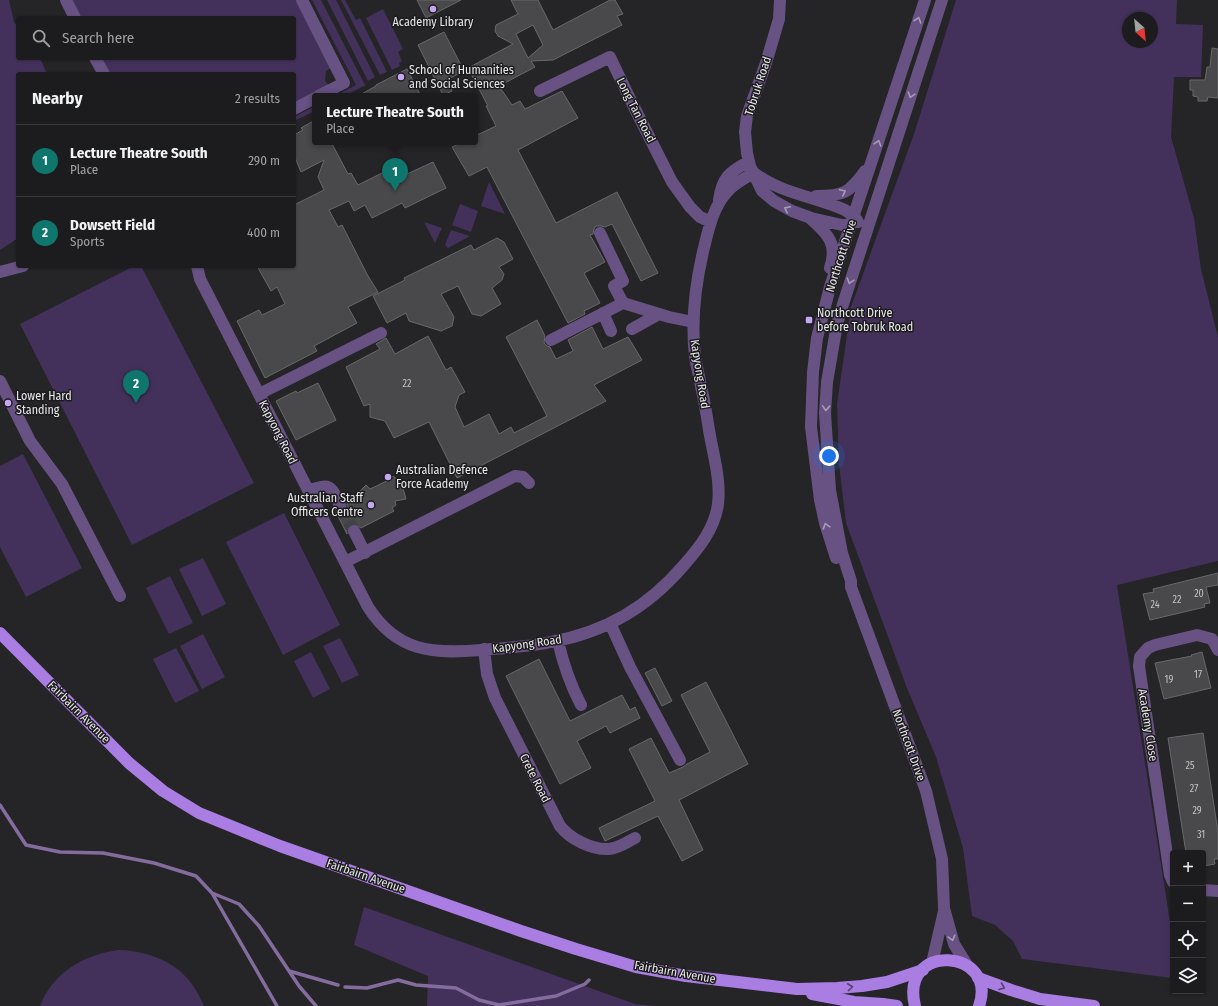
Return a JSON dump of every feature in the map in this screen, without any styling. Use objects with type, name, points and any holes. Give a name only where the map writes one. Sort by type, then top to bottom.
[{"type":"main road","name":"Fairbairn Avenue","points":[[0,633],[129,763],[163,791],[199,812],[280,846],[576,949],[636,967],[686,976],[798,989],[837,988],[886,982],[944,959],[956,960],[966,965]]},
{"type":"main road","points":[[966,965],[978,978],[981,988],[981,999],[979,1006]]},
{"type":"main road","points":[[915,1006],[913,996],[914,987],[917,978],[928,966]]},
{"type":"main road","points":[[978,978],[1040,999],[1094,1006]]},
{"type":"main road","name":"Fairbairn Avenue","points":[[798,989],[813,994],[854,1002],[897,1006]]},
{"type":"street","points":[[66,0],[74,16]]},
{"type":"street","points":[[302,0],[344,83],[324,93]]},
{"type":"street","name":"Tobruk Road","points":[[780,0],[779,19],[766,63],[747,116],[745,132],[751,167],[761,189],[767,196],[785,208],[811,218],[842,226],[854,220]]},
{"type":"street","name":"Northcott Drive","points":[[851,587],[847,582],[838,562],[825,523],[820,500],[811,427],[812,382],[817,338],[824,309],[925,0]]},
{"type":"street","name":"Northcott Drive","points":[[942,0],[882,181],[837,324],[827,382],[825,413],[830,490],[842,553],[851,587],[926,791],[942,859],[944,908],[954,944],[966,965]]},
{"type":"street","name":"Long Tan Road","points":[[540,91],[610,57],[672,182],[690,207],[700,217],[711,222]]},
{"type":"street","points":[[97,60],[103,72]]},
{"type":"street","points":[[296,108],[312,100]]},
{"type":"street","points":[[805,196],[829,196],[844,193],[853,187],[871,163]]},
{"type":"street","points":[[751,167],[770,183],[840,208],[854,220],[862,232],[862,244]]},
{"type":"street","name":"Kapyong Road","points":[[197,268],[200,278],[368,607],[390,633],[402,641],[426,650],[440,652],[484,650],[536,645],[558,641],[610,623],[629,614],[663,589],[703,542],[714,521],[718,504],[717,478],[696,358],[694,322],[695,296],[699,271],[711,222],[718,205],[730,189],[751,167]]},
{"type":"street","points":[[854,220],[863,214],[873,194],[882,181]]},
{"type":"street","points":[[811,218],[822,229],[832,243],[833,254],[832,263],[818,309],[811,342],[809,357],[812,382]]},
{"type":"street","points":[[600,233],[623,281],[614,286],[623,303]]},
{"type":"street","points":[[0,272],[16,268]]},
{"type":"street","points":[[551,340],[623,303],[659,314],[694,322]]},
{"type":"street","points":[[603,313],[611,331]]},
{"type":"street","points":[[632,329],[659,314]]},
{"type":"street","points":[[259,394],[381,333]]},
{"type":"street","points":[[0,382],[30,441],[62,484],[120,596]]},
{"type":"street","points":[[346,562],[515,476],[523,477],[529,483]]},
{"type":"street","points":[[308,490],[328,486],[332,490],[340,506]]},
{"type":"street","points":[[354,531],[365,553]]},
{"type":"street","points":[[610,623],[630,667],[680,760]]},
{"type":"street","name":"Academy Close","points":[[1170,875],[1139,666],[1140,657],[1148,648],[1155,645],[1197,635],[1212,639],[1218,650]]},
{"type":"street","points":[[558,641],[563,662],[573,689],[581,705]]},
{"type":"street","name":"Crete Road","points":[[484,650],[487,674],[495,698],[560,826],[566,833],[576,839],[592,846],[605,849],[617,847],[635,838]]},
{"type":"street","points":[[1206,890],[1218,891]]},
{"type":"street","name":"Northcott Drive","points":[[928,966],[944,908]]},
{"type":"shaded area","points":[[0,0],[9,0],[14,22],[16,24],[16,60],[41,60],[46,72],[16,72],[16,239],[0,250]]},
{"type":"shaded area","points":[[69,0],[297,0],[331,68],[326,71],[325,81],[330,86],[317,93],[312,93],[312,96],[296,104],[296,72],[106,72],[100,60],[296,60],[296,16],[78,16]]},
{"type":"shaded area","points":[[312,0],[321,0],[366,85],[350,93],[341,93],[356,85]]},
{"type":"shaded area","points":[[327,0],[336,0],[375,77],[368,81]]},
{"type":"shaded area","points":[[341,0],[345,0],[356,20],[360,18],[387,72],[380,75]]},
{"type":"shaded area","points":[[956,0],[1177,0],[1176,24],[1203,25],[1201,77],[1174,77],[1171,137],[1194,218],[1201,269],[1218,337],[1218,561],[1117,585],[1170,922],[1170,978],[1022,959],[1013,941],[995,925],[972,916],[963,848],[936,757],[907,688],[846,523],[839,464],[837,404],[851,307],[914,134]]},
{"type":"shaded area","points":[[383,9],[403,49],[398,52],[402,61],[399,63],[400,66],[392,70],[366,18]]},
{"type":"shaded area","points":[[312,108],[312,112],[296,120],[296,116]]},
{"type":"shaded area","points":[[489,182],[505,214],[481,206]]},
{"type":"shaded area","points":[[460,204],[478,211],[471,232],[452,225]]},
{"type":"shaded area","points":[[424,222],[442,228],[435,243]]},
{"type":"shaded area","points":[[451,230],[470,236],[448,248],[445,245]]},
{"type":"shaded area","points":[[130,268],[142,268],[254,483],[132,545],[20,324]]},
{"type":"shaded area","points":[[23,454],[82,568],[26,597],[0,547],[0,466]]},
{"type":"shaded area","points":[[284,513],[340,625],[283,655],[226,542]]},
{"type":"shaded area","points":[[203,558],[226,604],[202,616],[179,569]]},
{"type":"shaded area","points":[[170,576],[193,623],[169,634],[146,588]]},
{"type":"shaded area","points":[[203,634],[225,677],[202,689],[180,646]]},
{"type":"shaded area","points":[[340,638],[359,675],[342,683],[323,646]]},
{"type":"shaded area","points":[[176,648],[199,691],[175,703],[153,659]]},
{"type":"shaded area","points":[[311,652],[330,689],[313,698],[294,661]]},
{"type":"shaded area","points":[[364,907],[635,1004],[657,1006],[427,1006],[428,976],[354,945]]},
{"type":"shaded area","points":[[119,950],[141,953],[171,965],[187,978],[204,1006],[40,1006],[53,983],[62,974],[82,961],[106,952]]},
{"type":"building","name":"Academy Library","points":[[417,0],[461,0],[426,18]]},
{"type":"building","points":[[511,0],[538,0],[553,30],[610,0],[615,0],[623,14],[617,16],[622,25],[553,60],[531,61],[535,67],[499,86],[512,105],[520,101],[525,109],[562,91],[578,118],[518,150],[556,223],[617,192],[658,273],[641,281],[612,224],[605,227],[596,226],[593,234],[590,235],[605,262],[584,273],[600,303],[584,311],[585,314],[568,323],[487,167],[469,176],[452,147],[456,145],[478,145],[478,135],[496,126],[486,106],[488,106],[468,68],[513,44],[498,36],[495,31],[496,25],[518,14]],"holes":[[[533,25],[543,45],[528,58],[516,34]]]},
{"type":"building","points":[[444,32],[464,71],[446,80],[452,91],[442,93],[418,45]]},
{"type":"building","points":[[1212,48],[1218,49],[1218,98],[1208,97],[1207,101],[1198,101],[1198,97],[1193,96],[1193,90],[1190,90],[1190,80],[1205,80],[1207,67],[1210,67]]},
{"type":"building","name":"School of Humanities and Social Sciences","points":[[407,69],[419,93],[363,93]]},
{"type":"building","points":[[312,122],[312,145],[333,145],[348,174],[351,173],[358,185],[386,171],[392,181],[433,162],[446,188],[405,208],[402,203],[372,218],[365,205],[354,211],[349,201],[329,210],[338,227],[342,225],[368,276],[378,292],[348,307],[357,323],[314,346],[317,351],[265,378],[237,321],[259,310],[262,315],[285,304],[277,287],[271,291],[258,268],[296,268],[296,204],[324,190],[318,177],[324,160],[301,172],[296,160],[296,134],[303,130],[301,128]]},
{"type":"building","points":[[497,238],[504,242],[513,259],[499,267],[504,274],[502,280],[492,288],[501,304],[481,316],[472,314],[458,286],[441,294],[454,317],[452,326],[441,331],[409,321],[406,313],[387,323],[373,296],[405,280],[404,278],[471,245],[474,250]]},
{"type":"building","points":[[537,320],[545,336],[544,343],[550,347],[556,359],[573,351],[568,340],[592,327],[603,349],[628,337],[642,360],[594,385],[606,401],[457,478],[429,422],[394,438],[385,421],[370,417],[370,404],[364,406],[346,367],[380,349],[376,344],[386,338],[395,354],[428,336],[446,370],[451,367],[465,392],[459,395],[455,407],[464,427],[489,414],[499,434],[511,427],[514,433],[547,416],[506,337]]},
{"type":"building","points":[[318,383],[336,420],[296,440],[276,401],[296,391],[297,393]]},
{"type":"building","name":"Australian Staff Officers Centre","points":[[393,476],[398,480],[403,488],[406,499],[395,501],[396,505],[392,508],[394,511],[361,528],[355,524],[350,525],[347,530],[347,534],[336,512],[343,513],[346,511],[347,504],[366,485],[370,489],[389,480]]},
{"type":"building","points":[[1218,573],[1218,585],[1206,587],[1210,603],[1204,604],[1205,607],[1150,620],[1143,594],[1154,592],[1153,589]]},
{"type":"building","points":[[1202,652],[1211,688],[1164,699],[1155,663],[1192,656],[1191,655]]},
{"type":"building","points":[[539,659],[570,721],[622,695],[630,710],[635,707],[640,718],[610,733],[606,726],[577,741],[591,768],[560,784],[506,676]]},
{"type":"building","points":[[655,668],[672,701],[662,706],[645,673]]},
{"type":"building","points":[[706,682],[748,764],[679,800],[703,850],[682,861],[658,816],[605,841],[599,828],[655,801],[629,749],[651,738],[669,773],[710,752],[681,695]]},
{"type":"building","points":[[1203,733],[1218,832],[1218,859],[1214,859],[1215,864],[1206,866],[1206,850],[1186,850],[1168,738]]},
{"type":"waterway","points":[[0,805],[26,845],[60,852],[103,853],[154,863],[196,876],[212,893],[277,1006]]},
{"type":"waterway","points":[[212,893],[239,904],[259,926],[299,986],[316,1006]]},
{"type":"waterway","points":[[289,971],[338,985]]},
{"type":"waterway","points":[[345,987],[367,988],[398,980],[416,985],[456,988],[479,1000],[499,1005],[556,996],[585,984],[589,980]]},
{"type":"tunnel","points":[[340,506],[354,531]]},
{"type":"place","name":"Academy Library","points":[[433,9]]},
{"type":"place","name":"School of Humanities and Social Sciences","points":[[401,77]]},
{"type":"place","name":"Lecture Theatre South","points":[[395,191]]},
{"type":"place","name":"Northcott Drive before Tobruk Road","points":[[809,320]]},
{"type":"place","name":"Lower Hard Standing","points":[[8,403]]},
{"type":"place","name":"Dowsett Field","points":[[136,403]]},
{"type":"place","name":"Australian Defence Force Academy","points":[[388,477]]},
{"type":"place","name":"Australian Staff Officers Centre","points":[[371,505]]}]
